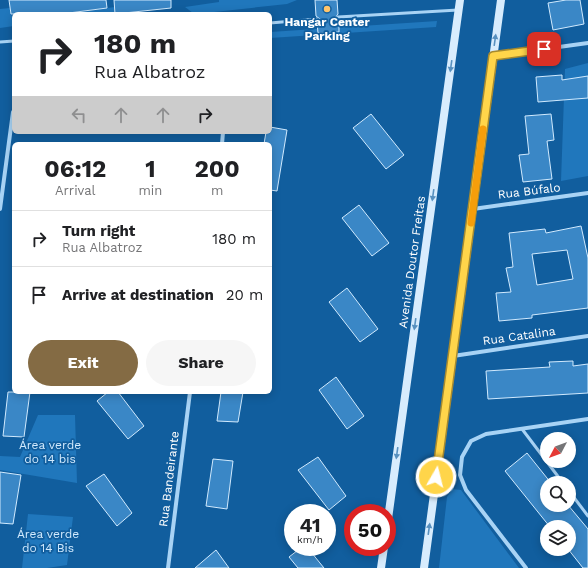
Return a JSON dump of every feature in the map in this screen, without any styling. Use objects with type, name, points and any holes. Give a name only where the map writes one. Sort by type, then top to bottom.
[{"type":"main road","name":"Avenida Doutor Freitas","points":[[390,504],[460,0]]},
{"type":"main road","points":[[424,568],[501,0]]},
{"type":"main road","points":[[381,568],[383,556]]},
{"type":"street","points":[[493,56],[588,43]]},
{"type":"street","points":[[0,209],[12,119]]},
{"type":"street","name":"Rua Búfalo","points":[[473,209],[588,193]]},
{"type":"street","name":"Rua Catalina","points":[[452,356],[588,336]]},
{"type":"street","name":"Rua Bandeirante","points":[[168,568],[190,394]]},
{"type":"street","points":[[526,568],[466,490],[460,475],[462,457],[470,441],[486,434],[588,419]]},
{"type":"lane","points":[[338,17],[459,10]]},
{"type":"lane","points":[[272,23],[316,19]]},
{"type":"lane","points":[[0,42],[12,41]]},
{"type":"lane","points":[[522,428],[558,476]]},
{"type":"lane","points":[[576,500],[588,516]]},
{"type":"green space","points":[[219,0],[297,0],[287,4],[214,12],[192,12],[185,7],[219,2]]},
{"type":"green space","points":[[115,7],[115,12],[76,12]]},
{"type":"green space","points":[[10,8],[12,26],[0,28],[0,9]]},
{"type":"green space","points":[[437,21],[436,27],[272,38],[272,32]]},
{"type":"green space","points":[[588,63],[588,176],[561,181],[565,69]]},
{"type":"green space","name":"Área verde do 14 bis","points":[[38,415],[75,415],[77,483],[0,470],[0,456],[20,457]]},
{"type":"green space","points":[[452,489],[461,490],[519,568],[439,568],[447,497]]},
{"type":"green space","name":"Área verde do 14 Bis","points":[[28,514],[73,517],[67,565],[47,568],[22,568]]},
{"type":"building","points":[[9,0],[106,0],[107,8],[76,12],[12,12],[11,14]]},
{"type":"building","points":[[114,0],[171,0],[171,8],[134,12],[115,12]]},
{"type":"building","name":"Hangar Center Parking","points":[[315,0],[337,0],[338,14],[335,18],[339,20],[339,32],[318,33],[317,22],[320,19],[316,16]]},
{"type":"building","points":[[566,0],[580,0],[584,24],[553,30],[548,3]]},
{"type":"building","points":[[562,75],[562,80],[588,76],[588,98],[538,102],[536,77]]},
{"type":"building","points":[[371,114],[404,155],[386,169],[353,128]]},
{"type":"building","points":[[551,114],[554,140],[547,141],[552,179],[523,182],[519,155],[529,154],[525,116]]},
{"type":"building","points":[[272,127],[287,130],[277,191],[272,190],[272,142],[264,142],[266,134],[272,134]]},
{"type":"building","points":[[359,205],[389,243],[372,256],[342,218]]},
{"type":"building","points":[[581,226],[588,258],[588,308],[532,315],[532,318],[499,321],[496,293],[511,292],[506,268],[513,267],[509,233],[545,229],[546,233]],"holes":[[[567,250],[573,279],[537,285],[532,254]]]},
{"type":"building","points":[[347,288],[378,329],[360,342],[329,302]]},
{"type":"building","points":[[573,361],[573,366],[588,364],[588,393],[488,399],[486,371],[550,367],[549,362]]},
{"type":"building","points":[[336,377],[364,416],[347,429],[319,390]]},
{"type":"building","points":[[8,392],[12,392],[12,394],[30,394],[24,437],[3,436]]},
{"type":"building","points":[[106,394],[120,394],[144,426],[128,439],[97,401]]},
{"type":"building","points":[[221,394],[243,394],[238,422],[217,421]]},
{"type":"building","points":[[527,453],[545,476],[540,476],[540,512],[574,512],[588,529],[588,568],[583,568],[574,556],[576,556],[576,520],[544,520],[505,471]]},
{"type":"building","points":[[318,457],[346,496],[336,504],[324,504],[298,470]]},
{"type":"building","points":[[213,459],[233,461],[227,509],[206,506]]},
{"type":"building","points":[[0,472],[21,475],[13,524],[0,523]]},
{"type":"building","points":[[104,474],[132,513],[117,526],[86,486]]},
{"type":"building","points":[[216,550],[229,568],[195,568]]},
{"type":"building","points":[[314,556],[324,568],[298,568],[289,557]]},
{"type":"slow traffic","points":[[471,223],[483,129]]},
{"type":"place","name":"Hangar Center Parking","points":[[327,9]]},
{"type":"route","points":[[436,477],[493,56],[544,49]]}]
